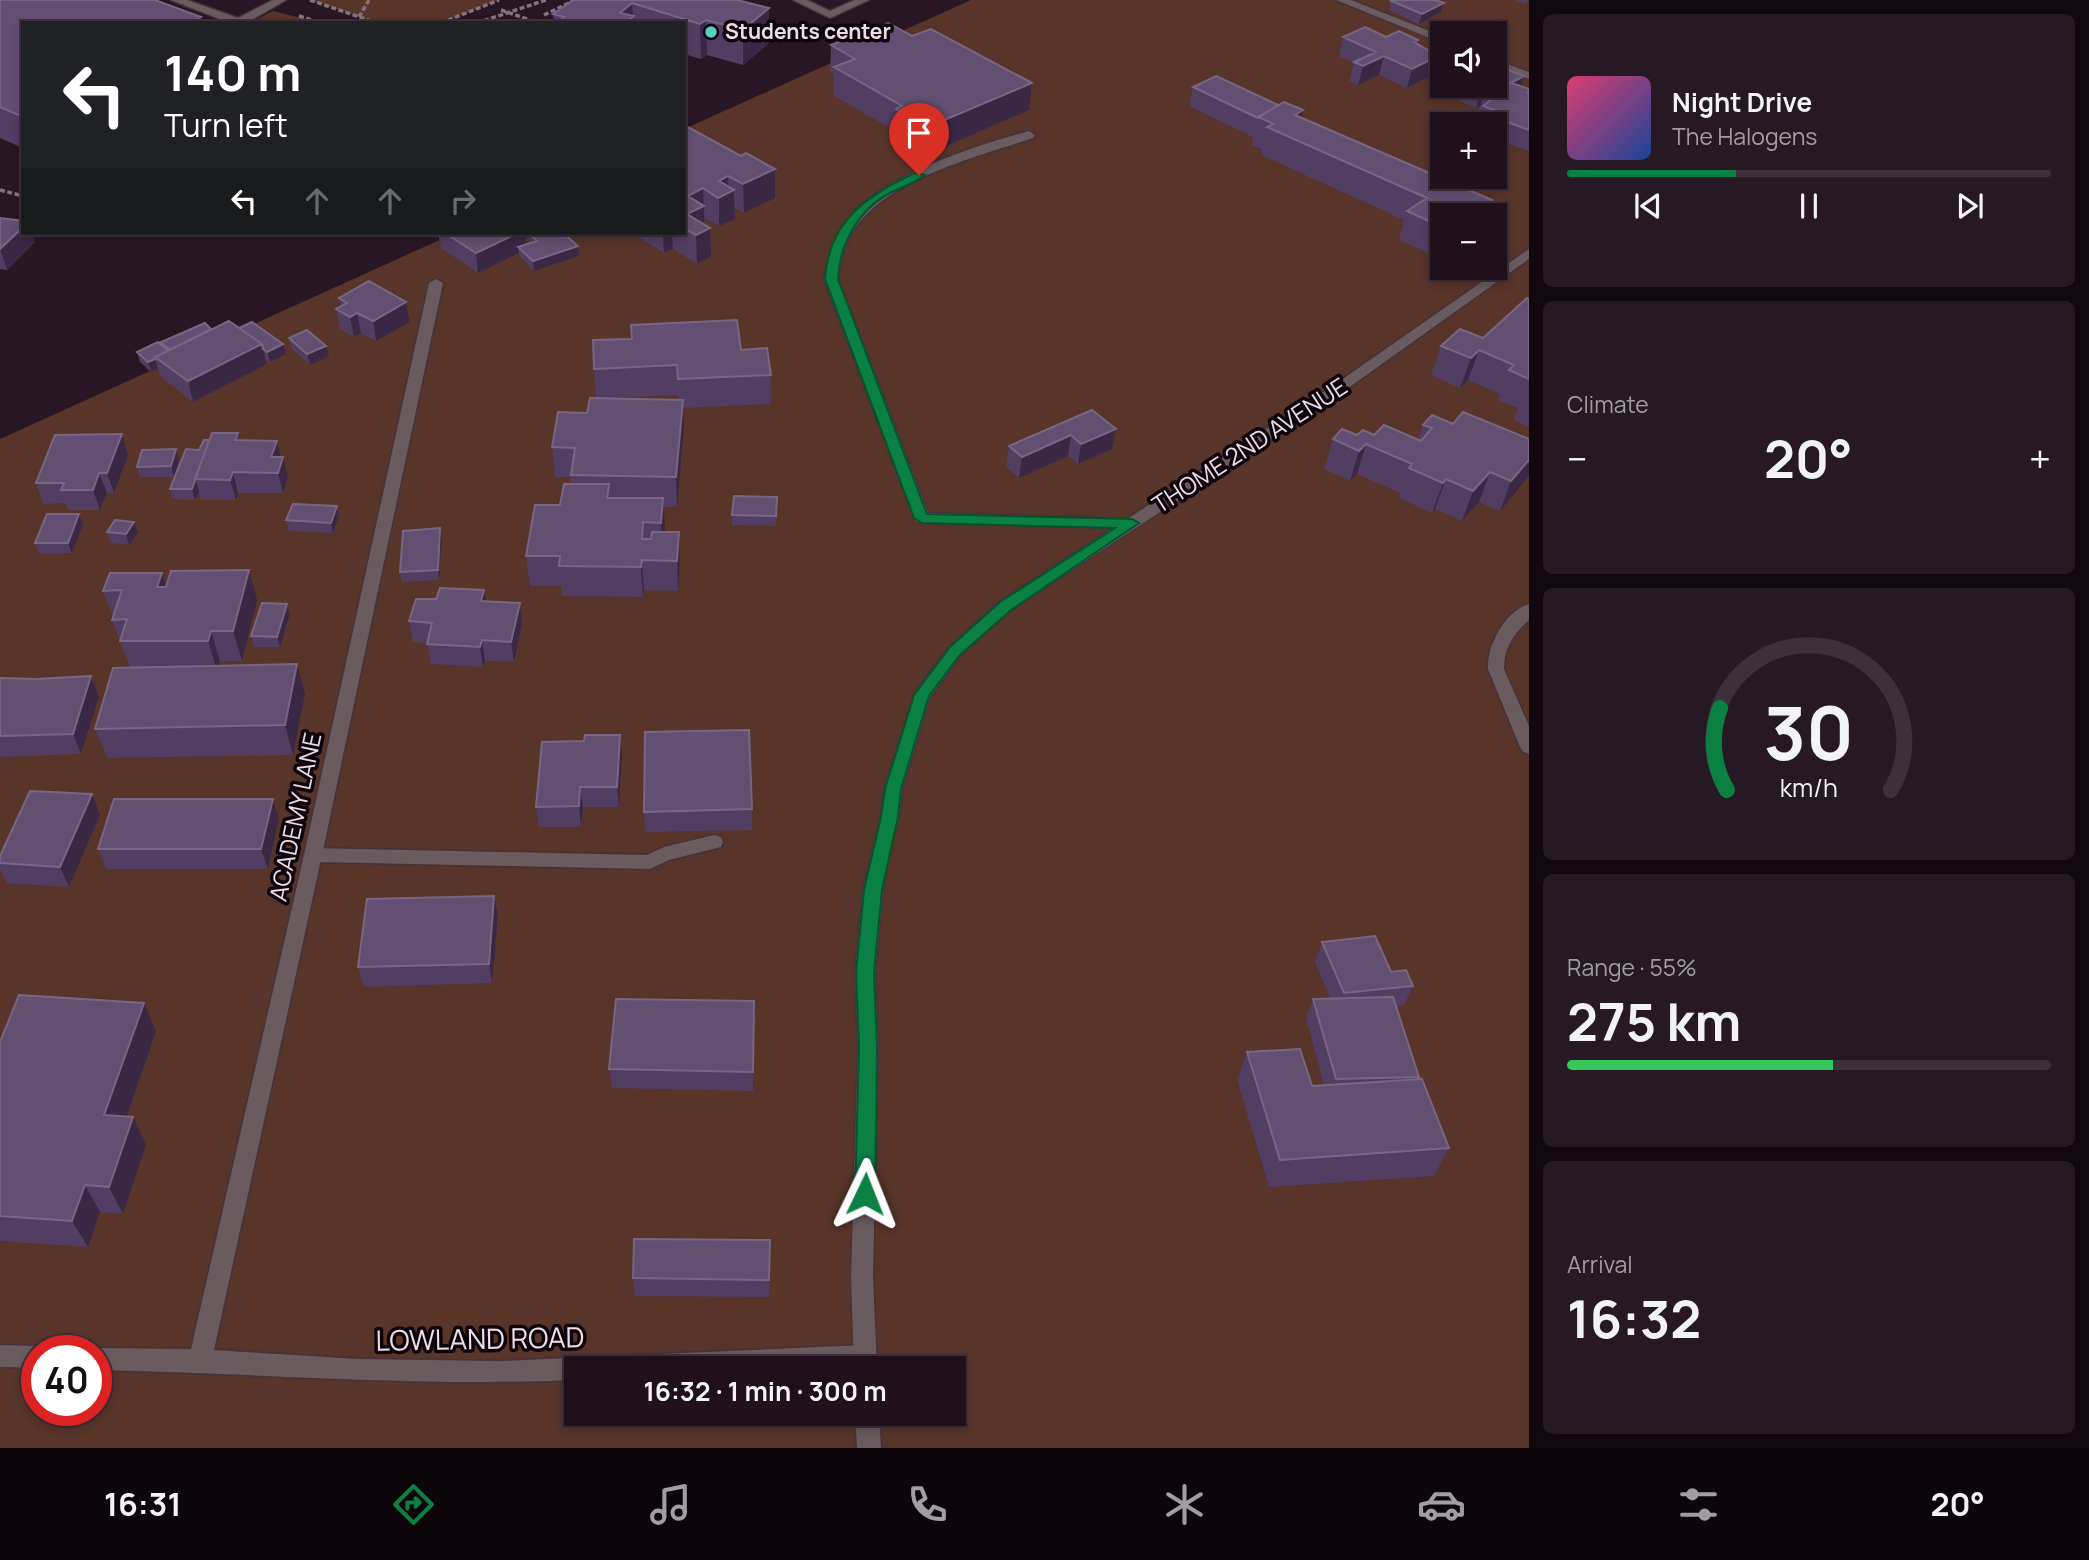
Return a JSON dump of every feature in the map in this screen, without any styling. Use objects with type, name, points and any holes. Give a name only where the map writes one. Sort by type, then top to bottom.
[{"type":"street","points":[[176,0],[236,21]]},
{"type":"street","points":[[241,21],[281,0]]},
{"type":"street","points":[[798,0],[830,15],[864,0]]},
{"type":"street","points":[[1341,0],[1430,35]]},
{"type":"street","points":[[1507,67],[1529,76]]},
{"type":"street","points":[[1029,135],[905,181],[873,199],[840,241],[832,262],[831,279],[922,518],[1132,523]]},
{"type":"street","name":"THOME 2ND AVENUE","points":[[864,1356],[862,1278],[868,1047],[865,973],[873,890],[881,846],[890,817],[893,789],[922,695],[939,670],[981,626],[1016,599],[1339,388],[1529,253]]},
{"type":"street","name":"ACADEMY LANE","points":[[200,1361],[436,284]]},
{"type":"street","points":[[1529,610],[1505,635],[1496,648],[1495,659],[1496,669],[1529,747]]},
{"type":"street","points":[[313,855],[650,862],[664,854],[714,842]]},
{"type":"street","points":[[0,1356],[21,1357]]},
{"type":"street","name":"LOWLAND ROAD","points":[[112,1359],[200,1361],[358,1370],[564,1370]]},
{"type":"street","points":[[868,1426],[869,1448]]},
{"type":"path","points":[[310,0],[371,21]]},
{"type":"path","points":[[359,17],[369,0]]},
{"type":"path","points":[[478,0],[489,4]]},
{"type":"path","points":[[446,21],[499,0]]},
{"type":"path","points":[[483,21],[546,0]]},
{"type":"path","points":[[544,15],[575,0]]},
{"type":"path","points":[[501,10],[530,20]]},
{"type":"path","points":[[0,190],[21,195]]},
{"type":"shaded area","points":[[310,0],[499,0],[446,21],[371,21]]},
{"type":"shaded area","points":[[971,0],[1529,0],[1529,1448],[0,1448],[0,439],[451,235],[686,235],[686,128]]},
{"type":"shaded area","points":[[273,11],[313,21],[254,21]]},
{"type":"building","points":[[0,0],[155,0],[201,17],[193,21],[21,21],[21,116],[0,107]]},
{"type":"building","points":[[573,0],[737,0],[769,8],[743,30],[706,20],[700,24],[632,3],[620,13],[634,16],[628,21],[559,21],[564,17],[553,14]]},
{"type":"building","points":[[1436,0],[1444,3],[1422,14],[1391,1]]},
{"type":"building","points":[[888,23],[912,36],[931,29],[1032,83],[928,127],[896,109],[902,106],[834,67],[855,59],[831,45]]},
{"type":"building","points":[[1365,27],[1386,37],[1399,31],[1418,40],[1414,42],[1430,51],[1430,60],[1412,69],[1384,56],[1363,66],[1354,62],[1376,52],[1343,37]]},
{"type":"building","points":[[1507,70],[1524,76],[1511,83],[1507,82]]},
{"type":"building","points":[[1216,76],[1278,105],[1258,118],[1193,87]]},
{"type":"building","points":[[1507,81],[1529,89],[1529,130],[1507,122],[1507,112],[1483,106],[1493,98],[1507,98]]},
{"type":"building","points":[[1284,102],[1303,110],[1295,115],[1430,173],[1430,189],[1467,189],[1492,200],[1487,203],[1430,203],[1430,222],[1407,211],[1427,198],[1267,127],[1274,124],[1258,117]]},
{"type":"building","points":[[686,126],[741,156],[746,153],[775,169],[743,184],[728,176],[719,181],[734,190],[718,198],[703,188],[688,196],[704,206],[687,214],[710,228],[696,235],[686,229]]},
{"type":"building","points":[[0,218],[21,221],[21,229],[0,249]]},
{"type":"building","points":[[448,235],[514,235],[476,253]]},
{"type":"building","points":[[531,235],[565,235],[578,246],[533,261],[518,247],[537,241]]},
{"type":"building","points":[[369,281],[406,302],[373,321],[357,313],[350,317],[336,309],[347,303],[339,298]]},
{"type":"building","points":[[1527,298],[1529,379],[1509,370],[1514,365],[1479,350],[1471,358],[1441,346],[1460,329],[1483,338]]},
{"type":"building","points":[[737,320],[741,350],[767,348],[771,375],[678,379],[677,365],[594,369],[593,340],[632,339],[631,325]]},
{"type":"building","points":[[229,321],[262,344],[188,381],[155,357]]},
{"type":"building","points":[[252,322],[283,344],[267,352],[262,344],[239,328]]},
{"type":"building","points":[[205,323],[211,329],[170,350],[161,342]]},
{"type":"building","points":[[307,330],[326,346],[307,354],[289,338]]},
{"type":"building","points":[[158,342],[168,351],[155,359],[148,362],[137,352]]},
{"type":"building","points":[[590,398],[683,400],[676,477],[571,475],[575,448],[552,447],[558,412],[587,413]]},
{"type":"building","points":[[1092,410],[1116,429],[1081,444],[1071,435],[1022,457],[1009,446]]},
{"type":"building","points":[[1463,412],[1529,439],[1529,460],[1511,481],[1490,472],[1473,491],[1446,479],[1443,483],[1409,468],[1412,464],[1366,444],[1359,451],[1333,439],[1342,429],[1357,435],[1363,430],[1374,435],[1384,425],[1421,441],[1432,428],[1423,425],[1432,415],[1453,424]]},
{"type":"building","points":[[212,433],[238,433],[235,440],[277,441],[271,457],[283,457],[278,473],[233,472],[230,480],[195,479]]},
{"type":"building","points":[[122,434],[107,473],[99,473],[93,490],[61,490],[64,483],[36,483],[55,435]]},
{"type":"building","points":[[204,440],[209,440],[192,489],[170,489],[186,449],[199,450]]},
{"type":"building","points":[[176,449],[171,466],[137,467],[142,450]]},
{"type":"building","points":[[564,484],[609,484],[607,498],[663,498],[661,523],[643,522],[642,539],[651,539],[652,532],[679,532],[677,561],[642,560],[641,567],[559,566],[560,556],[526,556],[535,505],[560,505]]},
{"type":"building","points":[[734,496],[777,497],[776,516],[732,515]]},
{"type":"building","points":[[293,504],[337,506],[331,523],[286,520]]},
{"type":"building","points":[[47,514],[79,514],[68,543],[35,543]]},
{"type":"building","points":[[115,520],[134,522],[126,534],[107,532]]},
{"type":"building","points":[[440,528],[438,570],[400,572],[403,531]]},
{"type":"building","points":[[249,570],[233,631],[211,631],[208,641],[120,641],[127,619],[112,620],[122,590],[103,591],[110,573],[162,573],[157,587],[166,587],[171,571]]},
{"type":"building","points":[[440,588],[484,590],[481,601],[520,603],[511,642],[482,640],[480,647],[427,644],[432,623],[409,621],[416,599],[436,599]]},
{"type":"building","points":[[262,603],[287,604],[277,637],[251,636]]},
{"type":"building","points":[[297,664],[285,725],[95,729],[113,668]]},
{"type":"building","points":[[91,676],[73,734],[0,736],[0,678]]},
{"type":"building","points":[[749,730],[752,809],[644,812],[645,732]]},
{"type":"building","points":[[585,735],[620,735],[617,787],[580,787],[579,806],[536,807],[542,742],[584,741]]},
{"type":"building","points":[[30,791],[92,794],[60,867],[0,863],[0,856]]},
{"type":"building","points":[[114,799],[273,799],[261,849],[98,849]]},
{"type":"building","points":[[494,896],[489,964],[358,967],[367,899]]},
{"type":"building","points":[[1375,936],[1391,972],[1406,970],[1413,986],[1344,993],[1322,942]]},
{"type":"building","points":[[19,995],[144,1003],[104,1115],[133,1117],[109,1187],[85,1185],[72,1221],[0,1216],[0,1042]]},
{"type":"building","points":[[1393,997],[1419,1077],[1336,1079],[1313,999]]},
{"type":"building","points":[[616,999],[754,1001],[753,1072],[609,1069]]},
{"type":"building","points":[[1300,1049],[1312,1086],[1422,1079],[1449,1148],[1280,1160],[1247,1052]]},
{"type":"building","points":[[634,1239],[770,1240],[769,1280],[633,1278]]},
{"type":"place","name":"Students center","points":[[711,32]]},
{"type":"route","points":[[865,1194],[868,1047],[865,973],[873,890],[881,846],[890,817],[893,789],[922,695],[955,651],[1005,606],[1132,523],[922,518],[831,279],[832,262],[840,241],[857,216],[885,191],[919,175]]}]
